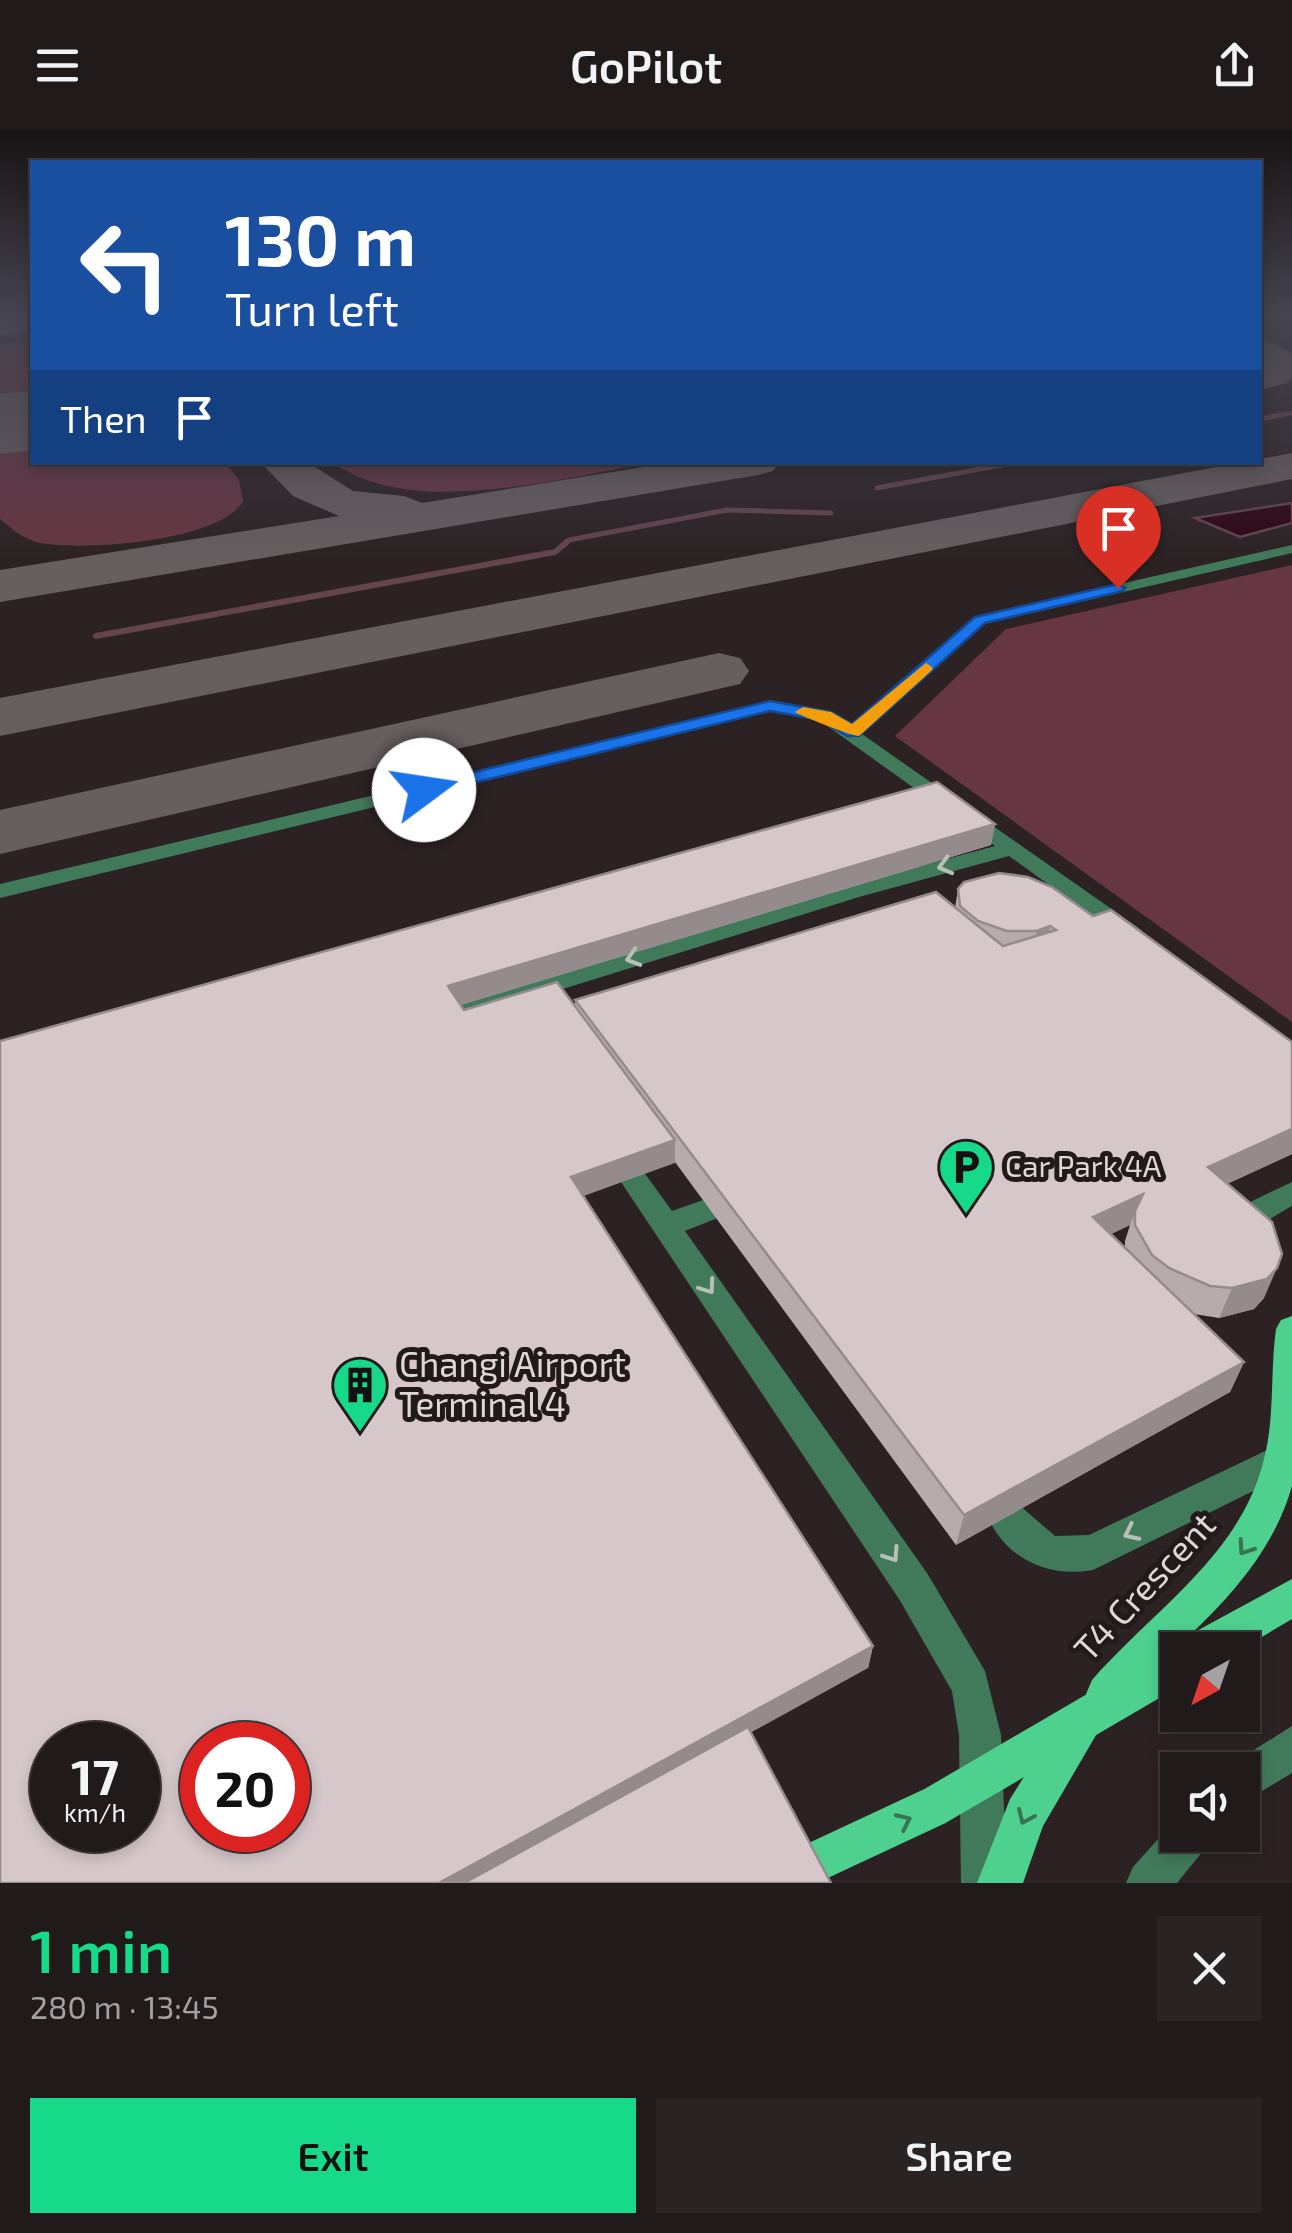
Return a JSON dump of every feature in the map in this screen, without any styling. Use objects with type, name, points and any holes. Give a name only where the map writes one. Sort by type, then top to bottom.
[{"type":"main road","name":"T4 Crescent","points":[[1000,1883],[1025,1814],[1062,1750],[1118,1678],[1223,1578],[1250,1542],[1269,1506],[1282,1459],[1290,1406],[1292,1329]]},
{"type":"main road","points":[[1233,1632],[1292,1598]]},
{"type":"main road","points":[[816,1862],[936,1806],[1160,1675]]},
{"type":"lane","points":[[853,732],[980,620],[1292,549]]},
{"type":"lane","points":[[0,891],[770,706],[825,716],[853,732],[1154,950]]},
{"type":"lane","points":[[454,1014],[512,1007],[1012,848]]},
{"type":"lane","points":[[1066,913],[1093,903]]},
{"type":"lane","points":[[632,1178],[913,1586],[971,1685],[980,1735],[984,1883]]},
{"type":"lane","points":[[1192,1222],[1229,1226],[1292,1193]]},
{"type":"lane","points":[[666,1226],[709,1209]]},
{"type":"lane","points":[[1006,1517],[1039,1550],[1065,1559],[1092,1552],[1282,1459]]},
{"type":"lane","points":[[1260,1769],[1292,1747]]},
{"type":"lane","points":[[1149,1883],[1174,1852]]},
{"type":"shaded area","points":[[0,398],[30,398],[30,400],[0,403]]},
{"type":"shaded area","points":[[30,445],[30,465],[227,465],[239,480],[243,501],[229,515],[208,526],[180,534],[87,546],[40,543],[23,537],[0,519],[0,454]]},
{"type":"shaded area","points":[[338,465],[641,465],[489,490],[404,489],[366,480]]},
{"type":"shaded area","points":[[1292,503],[1292,523],[1240,537],[1195,518]]},
{"type":"shaded area","points":[[1292,565],[1292,1022],[895,736],[1006,629]]},
{"type":"building","name":"Changi Airport Terminal 4","points":[[937,782],[995,824],[448,986],[464,1010],[557,982],[675,1140],[571,1177],[873,1646],[439,1883],[0,1883],[0,1041]]},
{"type":"building","name":"Car Park 4A","points":[[999,873],[1028,877],[1052,887],[1093,916],[1111,910],[1292,1042],[1292,1129],[1208,1167],[1272,1222],[1282,1254],[1267,1279],[1232,1288],[1210,1286],[1169,1268],[1152,1255],[1135,1225],[1135,1211],[1143,1194],[1093,1217],[1244,1362],[964,1515],[575,1000],[936,892],[1003,946],[1056,930],[1050,926],[1037,931],[1007,931],[978,921],[960,906],[958,889],[964,882]]},
{"type":"building","points":[[748,1727],[831,1883],[464,1883]]},
{"type":"waterway","points":[[1267,418],[1292,413]]},
{"type":"waterway","points":[[1262,419],[1281,415]]},
{"type":"waterway","points":[[877,488],[1002,465]]},
{"type":"waterway","points":[[564,544],[727,510],[831,513]]},
{"type":"waterway","points":[[96,636],[555,552],[567,542]]},
{"type":"taxiway","points":[[284,465],[309,487],[336,501],[404,510]]},
{"type":"taxiway","points":[[0,586],[740,465]]},
{"type":"taxiway","points":[[0,717],[1292,466]]},
{"type":"taxiway","points":[[0,832],[719,671]]},
{"type":"runway","points":[[0,424],[30,420]]},
{"type":"slow traffic","points":[[803,712],[825,716],[853,732],[926,668]]},
{"type":"place","name":"Car Park 4A","points":[[966,1216]]},
{"type":"place","name":"Changi Airport Terminal 4","points":[[360,1434]]},
{"type":"route","points":[[424,790],[770,706],[825,716],[853,732],[980,620],[1118,588]]}]
